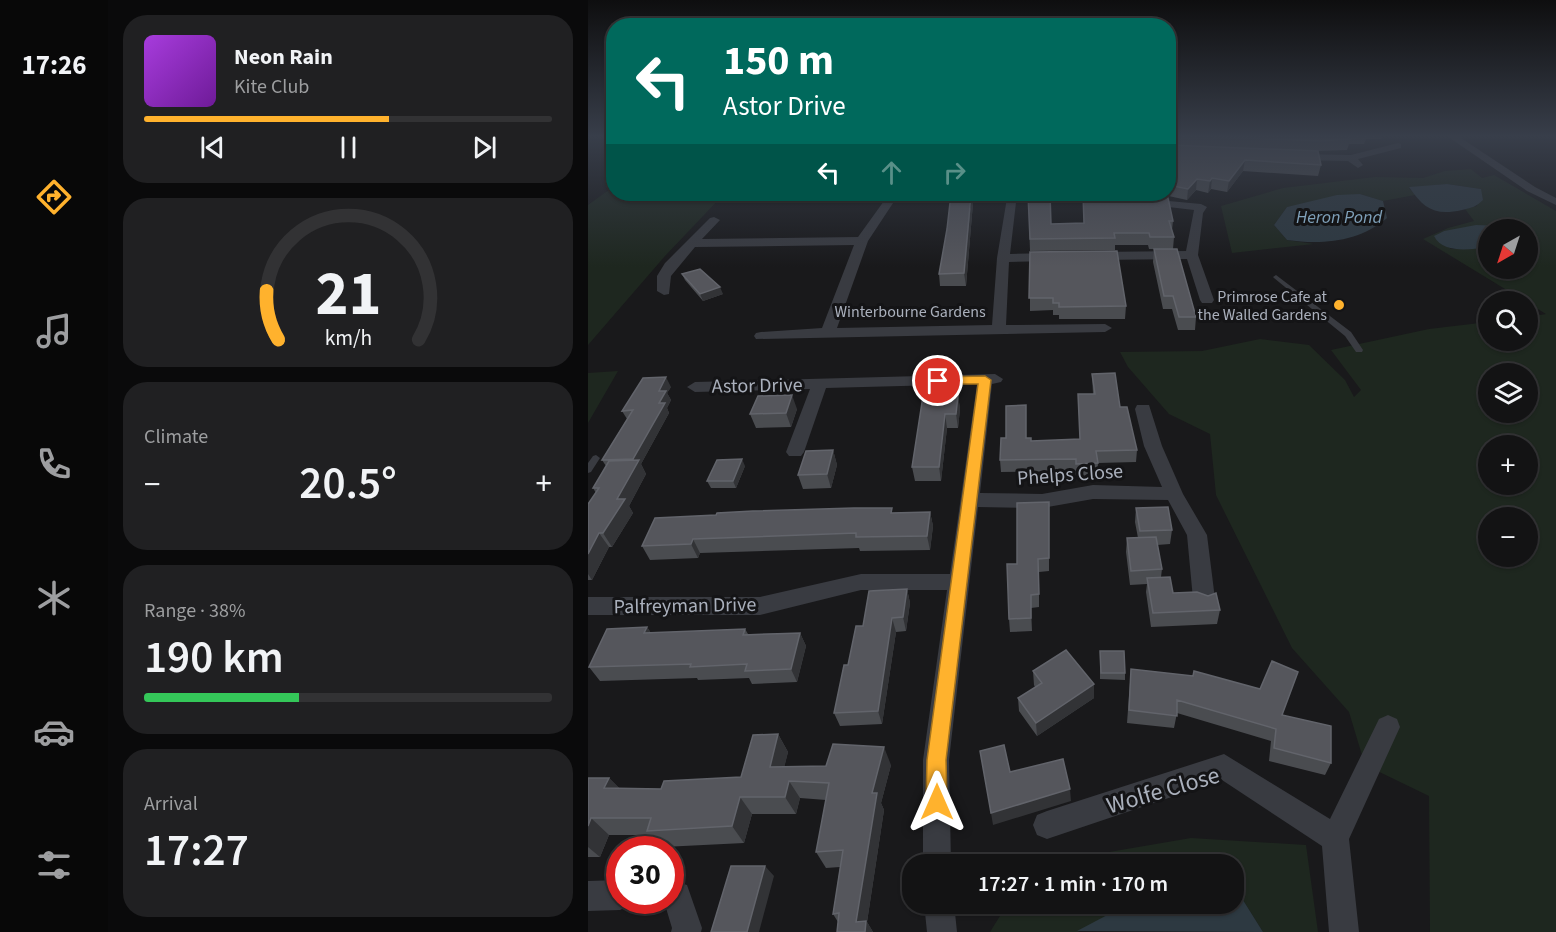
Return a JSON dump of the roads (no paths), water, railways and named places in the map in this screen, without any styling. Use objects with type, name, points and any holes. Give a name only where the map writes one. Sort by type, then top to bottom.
[{"type":"street","points":[[1517,179],[1556,202]]},
{"type":"street","name":"Winterbourne Gardens","points":[[889,201],[862,240],[828,332],[1105,328]]},
{"type":"street","name":"Winterbourne Gardens","points":[[999,329],[1003,258],[1013,201]]},
{"type":"street","points":[[1135,201],[1201,207],[1197,213],[1192,255],[1207,300]]},
{"type":"street","points":[[664,291],[664,276],[670,266],[714,220]]},
{"type":"street","points":[[692,243],[862,240]]},
{"type":"street","points":[[1086,256],[1192,255]]},
{"type":"street","points":[[1003,258],[1062,257]]},
{"type":"street","points":[[761,336],[828,332]]},
{"type":"street","name":"Astor Drive","points":[[695,387],[991,380],[969,500],[936,760],[937,854]]},
{"type":"street","name":"Astor Drive","points":[[795,452],[820,384]]},
{"type":"street","points":[[1143,409],[1153,446],[1174,494],[1197,535],[1203,599]]},
{"type":"street","name":"Phelps Close","points":[[969,500],[1042,501],[1093,492],[1174,494]]},
{"type":"street","name":"Palfreyman Drive","points":[[588,606],[760,606],[861,582],[959,582]]},
{"type":"street","points":[[1344,932],[1335,838],[1388,727]]},
{"type":"street","name":"Wolfe Close","points":[[1047,825],[1224,767],[1335,838]]},
{"type":"street","points":[[588,896],[606,896]]},
{"type":"street","points":[[683,914],[686,932]]},
{"type":"street","points":[[940,914],[942,932]]},
{"type":"lane","points":[[1276,277],[1348,334],[1359,350]]},
{"type":"lane","points":[[588,470],[596,458]]},
{"type":"water","points":[[1447,184],[1481,189],[1483,200],[1468,209],[1453,212],[1437,211],[1425,206],[1409,187]]},
{"type":"water","name":"Heron Pond","points":[[1360,194],[1383,201],[1387,218],[1352,237],[1327,242],[1287,240],[1274,225],[1287,207],[1337,195]]},
{"type":"water","points":[[1478,225],[1478,248],[1457,249],[1444,246],[1434,236],[1444,231]]},
{"type":"water","points":[[1244,902],[1263,932],[1077,931],[1109,914],[1244,914]]},
{"type":"place","name":"Primrose Cafe at the Walled Gardens","points":[[1339,305]]}]
